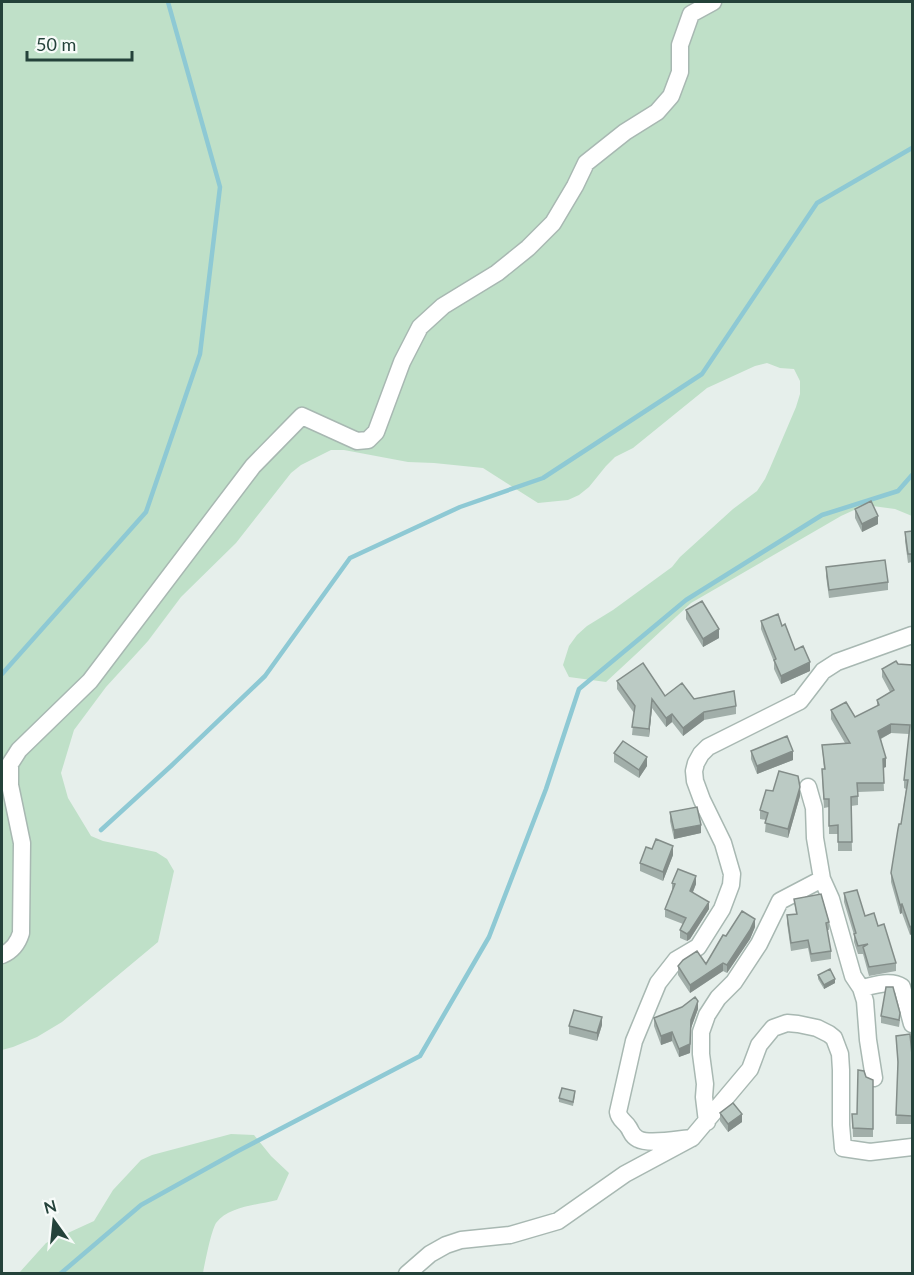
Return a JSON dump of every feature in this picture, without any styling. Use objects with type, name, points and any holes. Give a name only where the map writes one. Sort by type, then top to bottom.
[{"type":"street","points":[[2,955],[9,952],[16,944],[21,933],[22,843],[10,785],[10,764],[19,750],[90,681],[254,466],[302,416],[357,441],[368,440],[376,432],[402,363],[420,327],[443,306],[496,273],[528,248],[553,224],[586,163],[625,132],[657,112],[671,96],[680,72],[680,45],[691,14],[713,2]]},
{"type":"street","points":[[692,1138],[645,1142],[631,1134],[618,1112],[634,1041],[658,983],[676,960],[698,947],[722,909],[731,885],[732,874],[723,843],[695,781],[696,763],[708,747],[800,701],[823,671],[837,663],[912,635]]},
{"type":"street","points":[[808,787],[814,808],[815,838],[822,879],[831,899],[853,976],[861,988],[865,1001],[874,1078]]},
{"type":"street","points":[[707,1122],[701,1054],[701,1032],[706,1015],[718,998],[734,982],[759,944],[780,901],[822,879]]},
{"type":"street","points":[[861,988],[890,983],[902,987],[912,1024]]},
{"type":"street","points":[[407,1274],[430,1254],[446,1245],[461,1240],[510,1235],[558,1221],[625,1174],[692,1138],[750,1069],[759,1045],[773,1028],[787,1023],[817,1028],[834,1038],[840,1054],[843,1148],[870,1152],[912,1147]]},
{"type":"green space","points":[[2,2],[912,2],[912,516],[895,509],[865,505],[841,516],[691,603],[606,682],[569,677],[563,665],[569,646],[587,626],[672,567],[733,509],[757,491],[770,468],[800,394],[800,381],[794,369],[780,368],[767,363],[755,366],[707,388],[633,448],[615,457],[589,487],[568,500],[538,503],[483,468],[408,462],[344,450],[331,450],[301,465],[291,473],[236,543],[181,597],[148,641],[106,687],[74,730],[61,773],[68,798],[91,836],[103,841],[156,852],[167,859],[174,871],[158,942],[62,1022],[37,1037],[2,1050]]},
{"type":"green space","points":[[231,1134],[254,1135],[289,1173],[277,1200],[228,1213],[216,1223],[203,1273],[19,1273],[46,1243],[94,1221],[113,1190],[141,1160]]},
{"type":"building","points":[[871,501],[878,516],[862,524],[855,509]]},
{"type":"building","points":[[912,531],[912,554],[908,554],[905,532]]},
{"type":"building","points":[[885,560],[888,582],[829,590],[826,567]]},
{"type":"building","points":[[702,601],[719,629],[703,639],[686,610]]},
{"type":"building","points":[[778,614],[782,626],[785,624],[795,650],[803,646],[810,662],[781,676],[761,621]]},
{"type":"building","points":[[896,661],[898,664],[912,665],[912,926],[910,927],[902,904],[900,905],[891,873],[908,780],[904,780],[910,725],[891,724],[878,731],[886,758],[883,759],[884,783],[857,783],[858,796],[851,797],[852,842],[838,842],[838,825],[829,826],[829,799],[824,799],[822,769],[825,769],[822,745],[850,743],[831,710],[846,702],[855,717],[879,705],[877,700],[894,690],[882,669]]},
{"type":"building","points":[[643,663],[665,696],[682,683],[694,699],[734,691],[736,706],[704,712],[683,728],[672,714],[666,718],[652,699],[649,729],[632,727],[635,706],[617,681]]},
{"type":"building","points":[[787,736],[793,751],[757,766],[751,751]]},
{"type":"building","points":[[623,741],[647,757],[639,770],[614,753]]},
{"type":"building","points":[[779,771],[798,776],[800,787],[788,829],[765,823],[768,813],[760,810],[766,790],[773,791]]},
{"type":"building","points":[[697,807],[701,825],[674,830],[670,812]]},
{"type":"building","points":[[656,839],[673,846],[663,872],[640,863],[646,847],[652,849]]},
{"type":"building","points":[[678,869],[696,876],[690,891],[709,902],[687,934],[680,930],[686,918],[665,909]]},
{"type":"building","points":[[857,890],[865,916],[874,913],[878,926],[884,924],[896,963],[869,967],[863,947],[868,944],[858,946],[844,893]]},
{"type":"building","points":[[821,894],[829,922],[826,923],[831,951],[811,954],[808,940],[791,943],[787,915],[797,914],[794,899]]},
{"type":"building","points":[[742,911],[755,919],[727,965],[723,963],[690,985],[678,966],[697,951],[706,964],[723,935],[726,936]]},
{"type":"building","points":[[830,969],[835,979],[824,985],[818,975]]},
{"type":"building","points":[[886,987],[893,987],[900,1013],[899,1020],[881,1016]]},
{"type":"building","points":[[695,997],[698,1001],[691,1020],[690,1044],[679,1049],[672,1032],[661,1036],[654,1018],[682,1007]]},
{"type":"building","points":[[574,1010],[602,1017],[597,1033],[569,1026]]},
{"type":"building","points":[[910,1034],[912,1116],[896,1115],[898,1062],[896,1036]]},
{"type":"building","points":[[858,1070],[864,1071],[866,1077],[873,1080],[873,1129],[853,1128],[852,1114],[857,1114]]},
{"type":"building","points":[[562,1088],[575,1091],[573,1102],[559,1098]]},
{"type":"building","points":[[733,1103],[742,1114],[728,1124],[720,1113]]},
{"type":"waterway","points":[[2,674],[146,512],[200,354],[220,187],[168,2]]},
{"type":"waterway","points":[[101,830],[265,676],[350,558],[460,507],[543,478],[702,374],[817,203],[912,148]]},
{"type":"waterway","points":[[60,1274],[141,1205],[238,1151],[420,1056],[489,937],[546,789],[579,689],[686,600],[822,515],[898,491],[912,475]]}]
